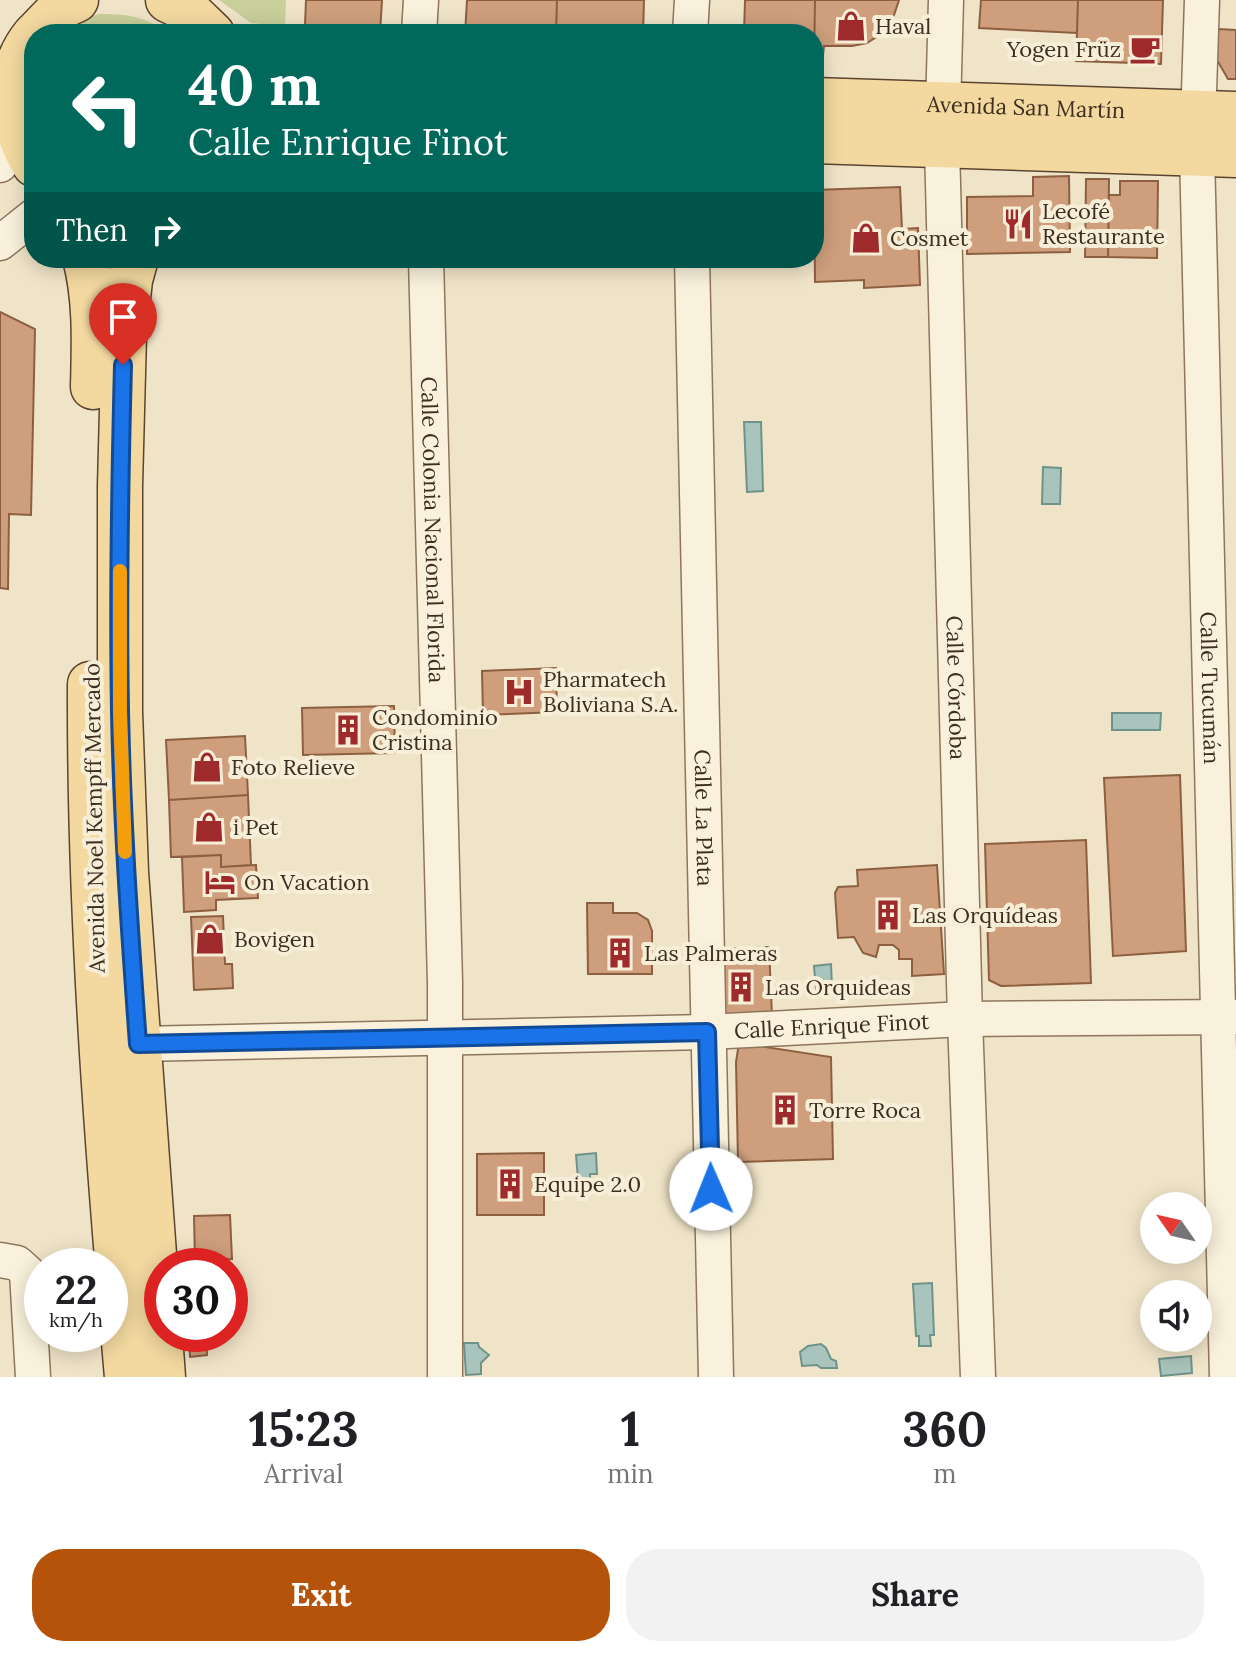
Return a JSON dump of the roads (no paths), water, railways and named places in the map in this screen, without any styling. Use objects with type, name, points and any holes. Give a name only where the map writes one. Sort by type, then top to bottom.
[{"type":"main road","points":[[35,24],[53,16]]},
{"type":"main road","points":[[0,39],[24,29]]},
{"type":"main road","points":[[16,155],[12,105],[15,74],[24,52]]},
{"type":"main road","name":"Avenida San Martín","points":[[824,102],[942,126]]},
{"type":"main road","name":"Avenida San Martín","points":[[824,140],[942,126],[1216,133]]},
{"type":"main road","name":"Avenida Noel Kempff Mercado","points":[[88,268],[94,334],[90,709],[92,877],[100,1044],[138,1298],[163,1377]]},
{"type":"main road","name":"Avenida Noel Kempff Mercado","points":[[127,1377],[138,1298],[138,1044],[126,872],[120,648],[120,486],[124,335],[133,268]]},
{"type":"street","points":[[420,24],[421,0]]},
{"type":"street","points":[[691,24],[692,0]]},
{"type":"street","name":"Calle Córdoba","points":[[946,0],[942,126],[965,1019],[978,1377]]},
{"type":"street","name":"Calle Tucumán","points":[[1202,0],[1216,133],[1228,1017],[1227,1377]]},
{"type":"street","points":[[0,243],[24,224]]},
{"type":"street","name":"Calle Colonia Nacional Florida","points":[[426,268],[445,1036],[445,1377]]},
{"type":"street","name":"Calle La Plata","points":[[692,268],[716,1377]]},
{"type":"street","name":"Calle Enrique Finot","points":[[138,1044],[707,1032],[965,1019],[1228,1017]]},
{"type":"street","points":[[0,1260],[17,1263],[27,1272],[33,1377]]},
{"type":"water","points":[[744,422],[761,422],[763,491],[747,492]]},
{"type":"water","points":[[1043,467],[1061,468],[1060,504],[1042,504]]},
{"type":"water","points":[[1112,713],[1161,713],[1160,730],[1112,730]]},
{"type":"water","points":[[831,964],[832,988],[816,989],[814,966]]},
{"type":"water","points":[[596,1153],[597,1174],[578,1179],[576,1155]]},
{"type":"water","points":[[932,1283],[934,1335],[930,1335],[931,1346],[919,1346],[913,1284]]},
{"type":"water","points":[[464,1343],[478,1343],[489,1355],[481,1363],[481,1374],[466,1375]]},
{"type":"water","points":[[821,1344],[831,1359],[836,1361],[837,1368],[802,1366],[800,1352],[808,1346]]},
{"type":"water","points":[[1191,1356],[1192,1373],[1161,1376],[1159,1359]]},
{"type":"place","name":"Haval","points":[[851,26]]},
{"type":"place","name":"Yogen Früz","points":[[1145,49]]},
{"type":"place","name":"Lecofé Restaurante","points":[[1018,224]]},
{"type":"place","name":"Cosmet","points":[[866,238]]},
{"type":"place","name":"Pharmatech Boliviana S.A.","points":[[519,692]]},
{"type":"place","name":"Condominio Cristina","points":[[348,730]]},
{"type":"place","name":"Foto Relieve","points":[[207,767]]},
{"type":"place","name":"i Pet","points":[[209,827]]},
{"type":"place","name":"On Vacation","points":[[220,882]]},
{"type":"place","name":"Las Orquídeas","points":[[888,915]]},
{"type":"place","name":"Bovigen","points":[[210,939]]},
{"type":"place","name":"Las Palmeras","points":[[620,953]]},
{"type":"place","name":"Las Orquideas","points":[[741,987]]},
{"type":"place","name":"Torre Roca","points":[[785,1110]]},
{"type":"place","name":"Equipe 2.0","points":[[510,1184]]}]
